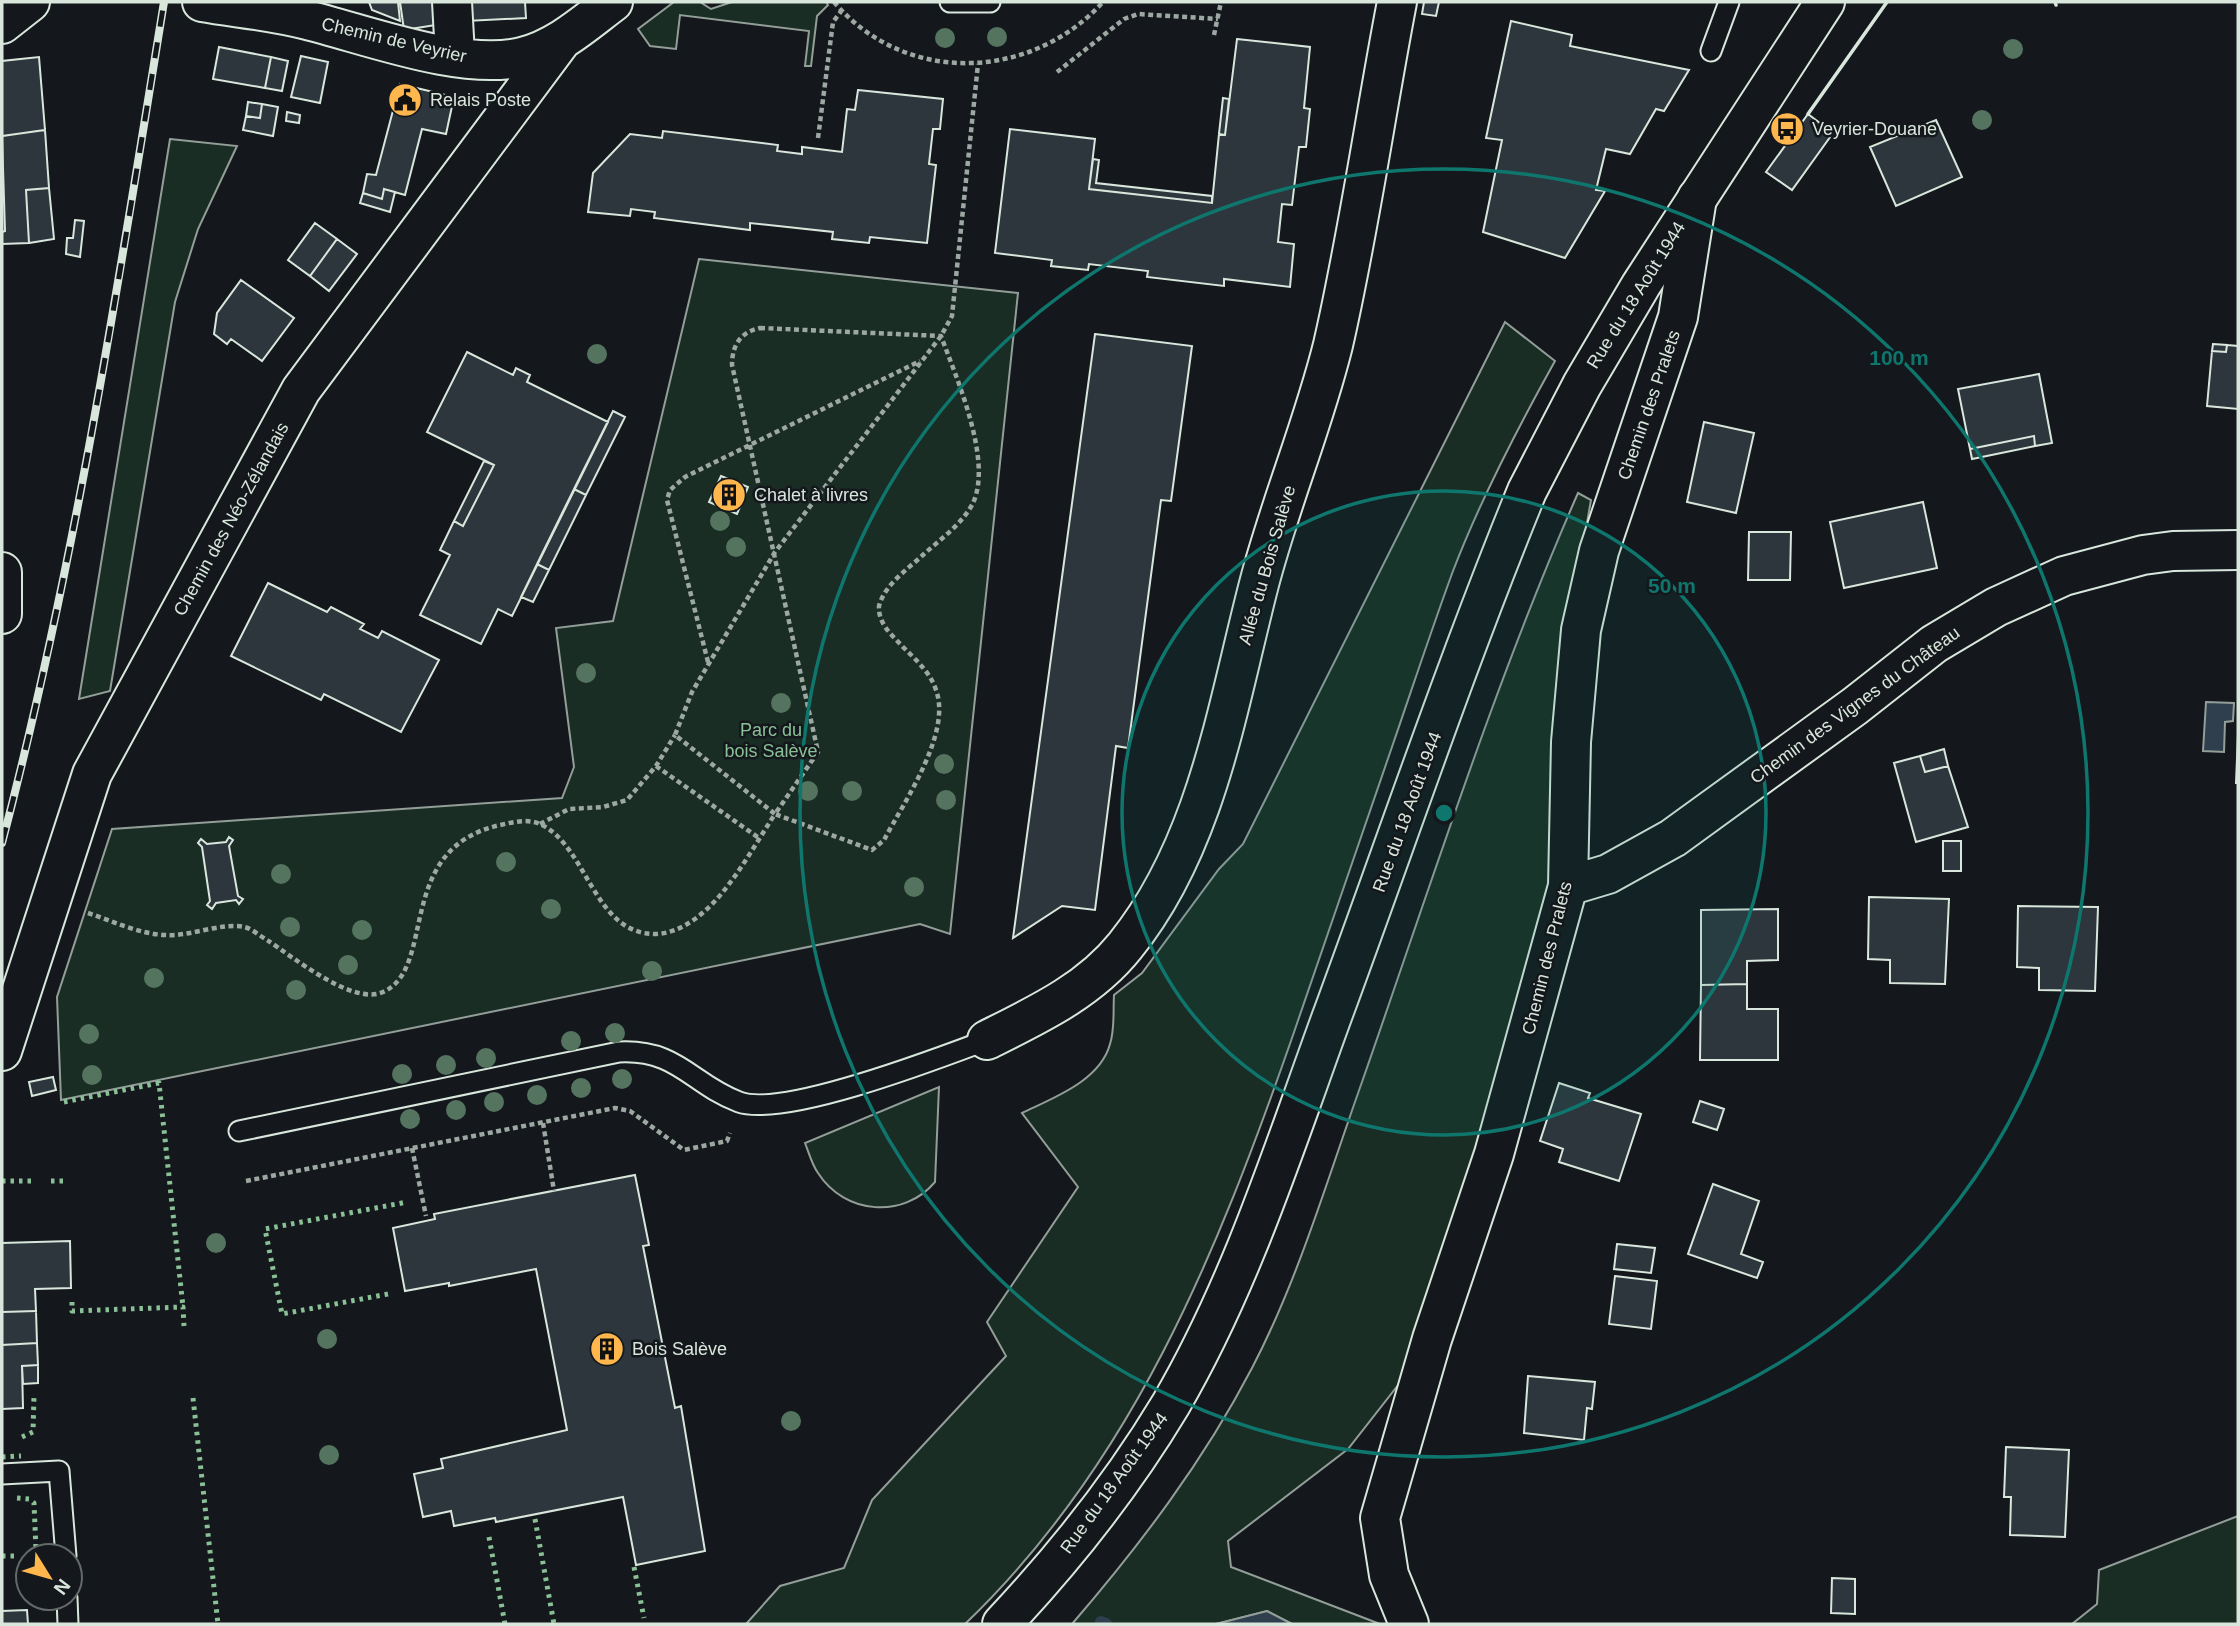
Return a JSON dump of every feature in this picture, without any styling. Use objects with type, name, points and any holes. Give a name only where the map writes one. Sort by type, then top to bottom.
[{"type":"street","points":[[2,24],[30,2]]},
{"type":"street","name":"Chemin de Veyrier","points":[[202,2],[306,20],[345,17],[455,55],[478,59],[512,58],[538,52],[561,41],[613,2]]},
{"type":"street","points":[[452,2],[455,55]]},
{"type":"street","name":"Allée du Bois Salève","points":[[987,1040],[1073,993],[1116,957],[1142,924],[1194,824],[1211,771],[1260,580],[1333,344],[1397,2]]},
{"type":"street","name":"Rue du 18 Août 1944","points":[[1002,1624],[1036,1588],[1112,1492],[1172,1401],[1200,1349],[1255,1225],[1527,491],[1607,341],[1696,198],[1825,2]]},
{"type":"street","name":"Chemin des Néo-Zélandais","points":[[2,1051],[92,774],[301,390],[561,41]]},
{"type":"street","name":"Chemin des Pralets","points":[[1409,1624],[1389,1575],[1380,1518],[1432,1339],[1494,1154],[1568,886],[1571,741],[1581,630],[1599,551],[1678,317],[1696,198]]},
{"type":"street","name":"Chemin des Vignes du Château","points":[[1568,886],[1608,874],[1673,838],[1934,645],[1996,607],[2064,576],[2143,555],[2173,551],[2238,550]]},
{"type":"street","points":[[2,572],[2,614]]},
{"type":"lane","points":[[950,2],[990,2]]},
{"type":"lane","points":[[1711,51],[1730,2]]},
{"type":"lane","points":[[239,1130],[619,1052],[642,1051],[666,1058],[722,1094],[743,1103],[781,1102],[853,1086],[987,1040]]},
{"type":"lane","points":[[2,1474],[59,1471],[65,1542]]},
{"type":"path","points":[[834,2],[866,32],[911,55],[947,63],[978,64],[1024,55],[1052,44],[1083,22],[1103,2]]},
{"type":"path","points":[[1214,36],[1221,2]]},
{"type":"path","points":[[818,138],[821,87],[833,22],[842,10]]},
{"type":"path","points":[[1057,72],[1124,19],[1138,14],[1218,19]]},
{"type":"path","points":[[540,824],[569,809],[603,807],[626,800],[656,766],[675,735],[682,711],[708,663],[775,552],[940,336],[955,305],[978,64]]},
{"type":"path","points":[[51,900],[111,921],[164,935],[244,926],[350,992],[373,996],[389,990],[404,972],[430,882],[449,851],[481,831],[528,821],[540,824],[558,838],[612,915],[630,929],[648,934],[674,931],[701,914],[715,901],[818,752],[732,365],[734,346],[746,332],[760,328],[940,336]]},
{"type":"path","points":[[675,735],[775,814],[866,850],[878,847],[935,739],[940,703],[932,679],[888,632],[879,611],[881,601],[892,583],[956,525],[976,495],[978,463],[973,437],[960,386],[940,336]]},
{"type":"path","points":[[708,663],[668,494],[685,477],[921,361]]},
{"type":"path","points":[[656,766],[759,838]]},
{"type":"path","points":[[246,1181],[620,1108],[631,1111],[684,1150],[727,1141],[743,1103]]},
{"type":"path","points":[[543,1122],[554,1191]]},
{"type":"path","points":[[412,1148],[426,1216]]},
{"type":"green space","points":[[674,2],[700,2],[711,9],[732,2],[826,2],[828,5],[817,16],[811,66],[805,66],[809,31],[680,15],[676,49],[650,46],[638,29]]},
{"type":"green space","points":[[170,139],[237,146],[198,229],[175,302],[110,691],[79,699]]},
{"type":"green space","name":"Parc du bois Salève","points":[[699,259],[1018,293],[950,934],[920,924],[61,1100],[57,997],[112,829],[562,798],[574,767],[556,628],[613,621]]},
{"type":"green space","points":[[1505,322],[1555,361],[1500,464],[1453,571],[1292,1038],[1233,1198],[1200,1275],[1123,1425],[1076,1495],[1024,1561],[965,1624],[746,1624],[780,1586],[844,1568],[872,1500],[1006,1356],[987,1322],[1078,1187],[1022,1113],[1074,1087],[1096,1068],[1105,1057],[1112,1038],[1114,995],[1142,973],[1219,869],[1243,844]]},
{"type":"green space","points":[[1578,493],[1591,500],[1558,688],[1550,922],[1402,1380],[1348,1449],[1228,1541],[1231,1567],[1380,1624],[1292,1624],[1267,1611],[1216,1624],[1072,1624],[1169,1502],[1213,1437],[1269,1334],[1312,1227],[1491,711],[1547,565]]},
{"type":"green space","points":[[939,1087],[935,1182],[922,1194],[891,1206],[859,1204],[843,1197],[818,1173],[805,1143]]},
{"type":"green space","points":[[2238,1516],[2238,1624],[2072,1624],[2097,1604],[2099,1570]]},
{"type":"water","points":[[2206,702],[2234,703],[2233,721],[2225,722],[2224,752],[2203,751]]},
{"type":"water","points":[[1267,1611],[1292,1624],[1216,1624]]},
{"type":"building","points":[[369,2],[398,2],[400,21],[372,10]]},
{"type":"building","points":[[400,2],[439,2],[442,24],[404,30]]},
{"type":"building","points":[[465,2],[525,2],[526,18],[466,21]]},
{"type":"building","points":[[1424,2],[1439,2],[1436,16],[1422,14]]},
{"type":"building","points":[[1511,21],[1572,35],[1570,46],[1689,70],[1664,111],[1656,109],[1630,154],[1606,149],[1596,190],[1605,191],[1565,258],[1483,232],[1502,140],[1486,138]]},
{"type":"building","points":[[1237,39],[1310,47],[1304,108],[1310,109],[1306,147],[1299,147],[1292,205],[1282,204],[1278,242],[1294,244],[1290,287],[1224,279],[1224,286],[1147,277],[1148,271],[1089,264],[1088,270],[1051,266],[1052,260],[995,253],[1010,129],[1095,139],[1089,189],[1212,203],[1219,134],[1225,135]]},
{"type":"building","points":[[219,47],[271,57],[265,88],[213,79]]},
{"type":"building","points":[[301,56],[328,62],[320,103],[291,97]]},
{"type":"building","points":[[39,57],[45,130],[2,136],[2,61]]},
{"type":"building","points":[[271,57],[288,61],[282,91],[265,88]]},
{"type":"building","points":[[400,84],[454,97],[446,134],[422,129],[405,195],[384,189],[382,199],[363,193],[367,174],[376,175]]},
{"type":"building","points":[[858,90],[943,99],[940,129],[933,129],[929,164],[936,165],[927,243],[870,237],[869,243],[832,239],[833,232],[750,223],[750,230],[654,218],[655,212],[631,209],[630,216],[588,212],[593,173],[630,134],[662,138],[663,131],[778,145],[777,151],[802,154],[802,147],[842,152],[847,109],[855,110]]},
{"type":"building","points":[[1223,98],[1229,99],[1225,135],[1219,134]]},
{"type":"building","points":[[248,102],[262,104],[260,118],[246,116]]},
{"type":"building","points":[[262,104],[278,107],[273,136],[243,130],[246,116],[260,118]]},
{"type":"building","points":[[287,112],[300,115],[299,123],[286,121]]},
{"type":"building","points":[[1808,114],[1833,133],[1792,190],[1766,172]]},
{"type":"building","points":[[1936,120],[1962,177],[1896,206],[1870,147]]},
{"type":"building","points":[[45,130],[49,188],[26,190],[29,243],[2,244],[2,232],[5,231],[2,136]]},
{"type":"building","points":[[1093,159],[1099,160],[1096,183],[1212,196],[1212,203],[1089,189]]},
{"type":"building","points":[[49,188],[54,239],[29,243],[26,190]]},
{"type":"building","points":[[384,189],[395,192],[390,212],[360,203],[363,193],[382,199]]},
{"type":"building","points":[[75,220],[84,221],[80,257],[66,254],[67,238],[73,238]]},
{"type":"building","points":[[315,223],[337,239],[310,276],[288,260]]},
{"type":"building","points":[[337,239],[357,254],[329,291],[310,276]]},
{"type":"building","points":[[241,280],[294,318],[262,361],[231,339],[227,344],[214,334],[217,313]]},
{"type":"building","points":[[1095,334],[1192,346],[1171,501],[1161,500],[1128,748],[1116,746],[1095,910],[1062,906],[1013,938]]},
{"type":"building","points":[[2213,344],[2227,345],[2226,352],[2212,351]]},
{"type":"building","points":[[2227,345],[2238,346],[2238,409],[2207,406],[2212,351],[2226,352]]},
{"type":"building","points":[[467,352],[513,375],[516,368],[530,375],[527,382],[608,422],[512,616],[498,609],[481,644],[420,615],[450,555],[440,550],[454,521],[463,526],[494,465],[427,432]]},
{"type":"building","points":[[2039,374],[2052,443],[2035,446],[2034,436],[1970,449],[1958,389]]},
{"type":"building","points":[[613,411],[625,417],[586,495],[574,489]]},
{"type":"building","points":[[1704,422],[1754,433],[1736,513],[1687,502]]},
{"type":"building","points":[[2034,436],[2035,446],[1972,459],[1970,449]]},
{"type":"building","points":[[484,461],[494,465],[463,526],[454,521]]},
{"type":"building","name":"Chalet à livres","points":[[721,476],[748,487],[737,514],[709,502]]},
{"type":"building","points":[[574,489],[586,495],[549,570],[537,564]]},
{"type":"building","points":[[1923,502],[1937,568],[1844,588],[1830,522]]},
{"type":"building","points":[[1749,532],[1791,532],[1790,580],[1748,580]]},
{"type":"building","points":[[537,564],[549,570],[533,602],[521,597]]},
{"type":"building","points":[[268,583],[327,612],[331,607],[364,624],[360,629],[378,638],[382,631],[439,660],[401,732],[324,694],[321,700],[231,656]]},
{"type":"building","points":[[2238,734],[2238,783],[2236,783]]},
{"type":"building","points":[[1944,749],[1948,766],[1925,772],[1920,756]]},
{"type":"building","points":[[1920,756],[1925,772],[1948,766],[1968,827],[1916,842],[1894,763]]},
{"type":"building","points":[[229,837],[233,840],[229,846],[238,896],[243,899],[239,904],[236,900],[216,903],[212,909],[207,905],[210,901],[202,847],[198,843],[201,839],[207,844],[226,842]]},
{"type":"building","points":[[1943,841],[1961,841],[1961,871],[1943,871]]},
{"type":"building","points":[[1869,897],[1949,899],[1945,984],[1890,983],[1890,960],[1868,959]]},
{"type":"building","points":[[2018,906],[2098,907],[2095,991],[2039,990],[2039,968],[2017,967]]},
{"type":"building","points":[[1778,909],[1778,960],[1747,961],[1747,984],[1701,985],[1701,910]]},
{"type":"building","points":[[1747,984],[1747,1009],[1778,1009],[1778,1060],[1700,1060],[1701,985]]},
{"type":"building","points":[[53,1077],[56,1090],[32,1096],[29,1082]]},
{"type":"building","points":[[1559,1083],[1590,1093],[1588,1098],[1641,1114],[1619,1181],[1559,1162],[1563,1149],[1540,1141]]},
{"type":"building","points":[[1700,1101],[1724,1109],[1717,1130],[1693,1122]]},
{"type":"building","name":"Bois Salève","points":[[635,1175],[649,1245],[643,1246],[675,1408],[681,1406],[705,1551],[636,1565],[623,1497],[496,1522],[495,1518],[454,1526],[451,1511],[423,1517],[414,1474],[443,1468],[441,1459],[567,1430],[536,1269],[449,1286],[449,1283],[405,1291],[393,1228],[435,1219],[434,1214]]},
{"type":"building","points":[[1713,1184],[1759,1201],[1741,1254],[1763,1262],[1757,1278],[1688,1254]]},
{"type":"building","points":[[70,1241],[71,1288],[35,1289],[36,1311],[2,1312],[2,1243]]},
{"type":"building","points":[[1617,1244],[1655,1248],[1651,1273],[1614,1269]]},
{"type":"building","points":[[1615,1276],[1657,1281],[1651,1329],[1609,1324]]},
{"type":"building","points":[[36,1311],[37,1343],[2,1345],[2,1312]]},
{"type":"building","points":[[37,1343],[38,1365],[22,1366],[23,1408],[2,1409],[2,1345]]},
{"type":"building","points":[[38,1365],[38,1383],[23,1384],[22,1366]]},
{"type":"building","points":[[1528,1376],[1595,1382],[1592,1409],[1587,1408],[1584,1440],[1524,1433]]},
{"type":"building","points":[[2006,1447],[2069,1450],[2065,1537],[2010,1535],[2011,1497],[2004,1497]]},
{"type":"building","points":[[1832,1578],[1855,1579],[1855,1614],[1831,1613]]},
{"type":"building","points":[[2,1611],[27,1612],[28,1624],[2,1624]]},
{"type":"waterway","points":[[1101,1622],[1106,1624]]},
{"type":"railway","points":[[2,843],[52,634],[73,529],[112,319],[164,2]]},
{"type":"hedge","points":[[64,1102],[159,1083],[183,1307]]},
{"type":"hedge","points":[[2,1181],[34,1181]]},
{"type":"hedge","points":[[51,1181],[65,1181]]},
{"type":"hedge","points":[[388,1294],[282,1314],[265,1229],[407,1202]]},
{"type":"hedge","points":[[72,1302],[72,1311],[183,1307],[184,1326]]},
{"type":"hedge","points":[[22,1437],[33,1432],[34,1396]]},
{"type":"hedge","points":[[193,1398],[218,1624]]},
{"type":"hedge","points":[[2,1457],[21,1456]]},
{"type":"hedge","points":[[17,1498],[29,1499],[34,1503],[36,1542]]},
{"type":"hedge","points":[[535,1519],[554,1624]]},
{"type":"hedge","points":[[489,1537],[505,1624]]},
{"type":"hedge","points":[[2,1556],[14,1556]]},
{"type":"hedge","points":[[634,1567],[644,1618]]},
{"type":"wall","points":[[1808,114],[1887,2]]},
{"type":"place","name":"Relais Poste","points":[[405,100]]},
{"type":"place","name":"Veyrier-Douane","points":[[1787,129]]},
{"type":"place","name":"Chalet à livres","points":[[729,495]]},
{"type":"place","name":"Bois Salève","points":[[607,1349]]}]
